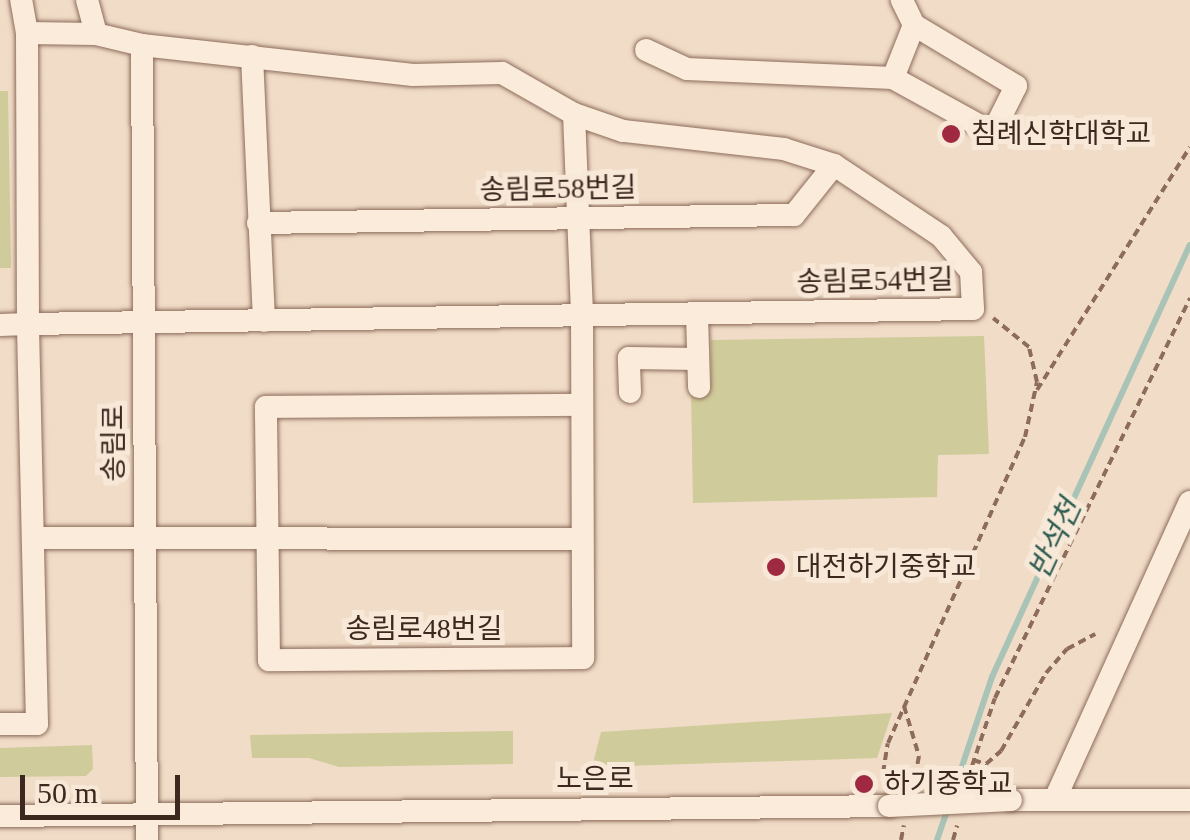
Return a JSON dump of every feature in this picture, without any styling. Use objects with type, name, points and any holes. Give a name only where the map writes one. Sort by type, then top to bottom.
[{"type":"street","points":[[0,724],[37,724],[26,33],[20,0]]},
{"type":"street","points":[[88,0],[96,34]]},
{"type":"street","points":[[646,50],[687,70],[893,78],[984,128],[996,128],[1016,86],[914,25],[902,0]]},
{"type":"street","points":[[893,78],[914,25]]},
{"type":"street","name":"송림로54번길","points":[[0,325],[973,309],[970,272],[942,236],[834,165],[784,149],[623,131],[574,114],[502,73],[413,75],[142,45],[96,34],[26,33]]},
{"type":"street","name":"송림로","points":[[142,45],[147,840]]},
{"type":"street","points":[[252,56],[264,320]]},
{"type":"street","name":"송림로48번길","points":[[574,114],[582,315],[583,658],[269,660],[266,407],[582,405]]},
{"type":"street","name":"송림로58번길","points":[[258,223],[794,215],[834,165]]},
{"type":"street","points":[[696,314],[699,386]]},
{"type":"street","points":[[630,392],[629,358],[698,359]]},
{"type":"street","points":[[1055,799],[1190,502]]},
{"type":"street","points":[[33,538],[582,538]]},
{"type":"street","name":"노은로","points":[[0,816],[1190,800]]},
{"type":"path","points":[[1034,394],[1190,147]]},
{"type":"path","points":[[965,792],[995,698],[1190,298]]},
{"type":"path","points":[[883,773],[904,706],[1025,437],[1034,394],[1029,346],[1006,324],[973,309]]},
{"type":"path","points":[[973,760],[986,764],[1000,751],[1046,673],[1067,649],[1096,634]]},
{"type":"path","points":[[904,706],[919,756]]},
{"type":"path","points":[[953,840],[961,808]]},
{"type":"shaded area","points":[[0,91],[8,91],[11,268],[0,268]]},
{"type":"shaded area","points":[[984,336],[989,454],[938,455],[937,497],[693,503],[691,391],[711,391],[711,340]]},
{"type":"shaded area","points":[[892,713],[877,758],[592,767],[601,732]]},
{"type":"shaded area","points":[[513,731],[513,764],[339,767],[309,758],[252,758],[250,735]]},
{"type":"shaded area","points":[[92,745],[93,769],[86,776],[0,777],[0,748]]},
{"type":"waterway","name":"반석천","points":[[952,796],[992,677],[1190,245]]},
{"type":"waterway","name":"반석천","points":[[937,840],[948,808]]},
{"type":"place","name":"침례신학대학교","points":[[951,134]]},
{"type":"place","name":"대전하기중학교","points":[[776,567]]},
{"type":"place","name":"하기중학교","points":[[864,784]]}]
